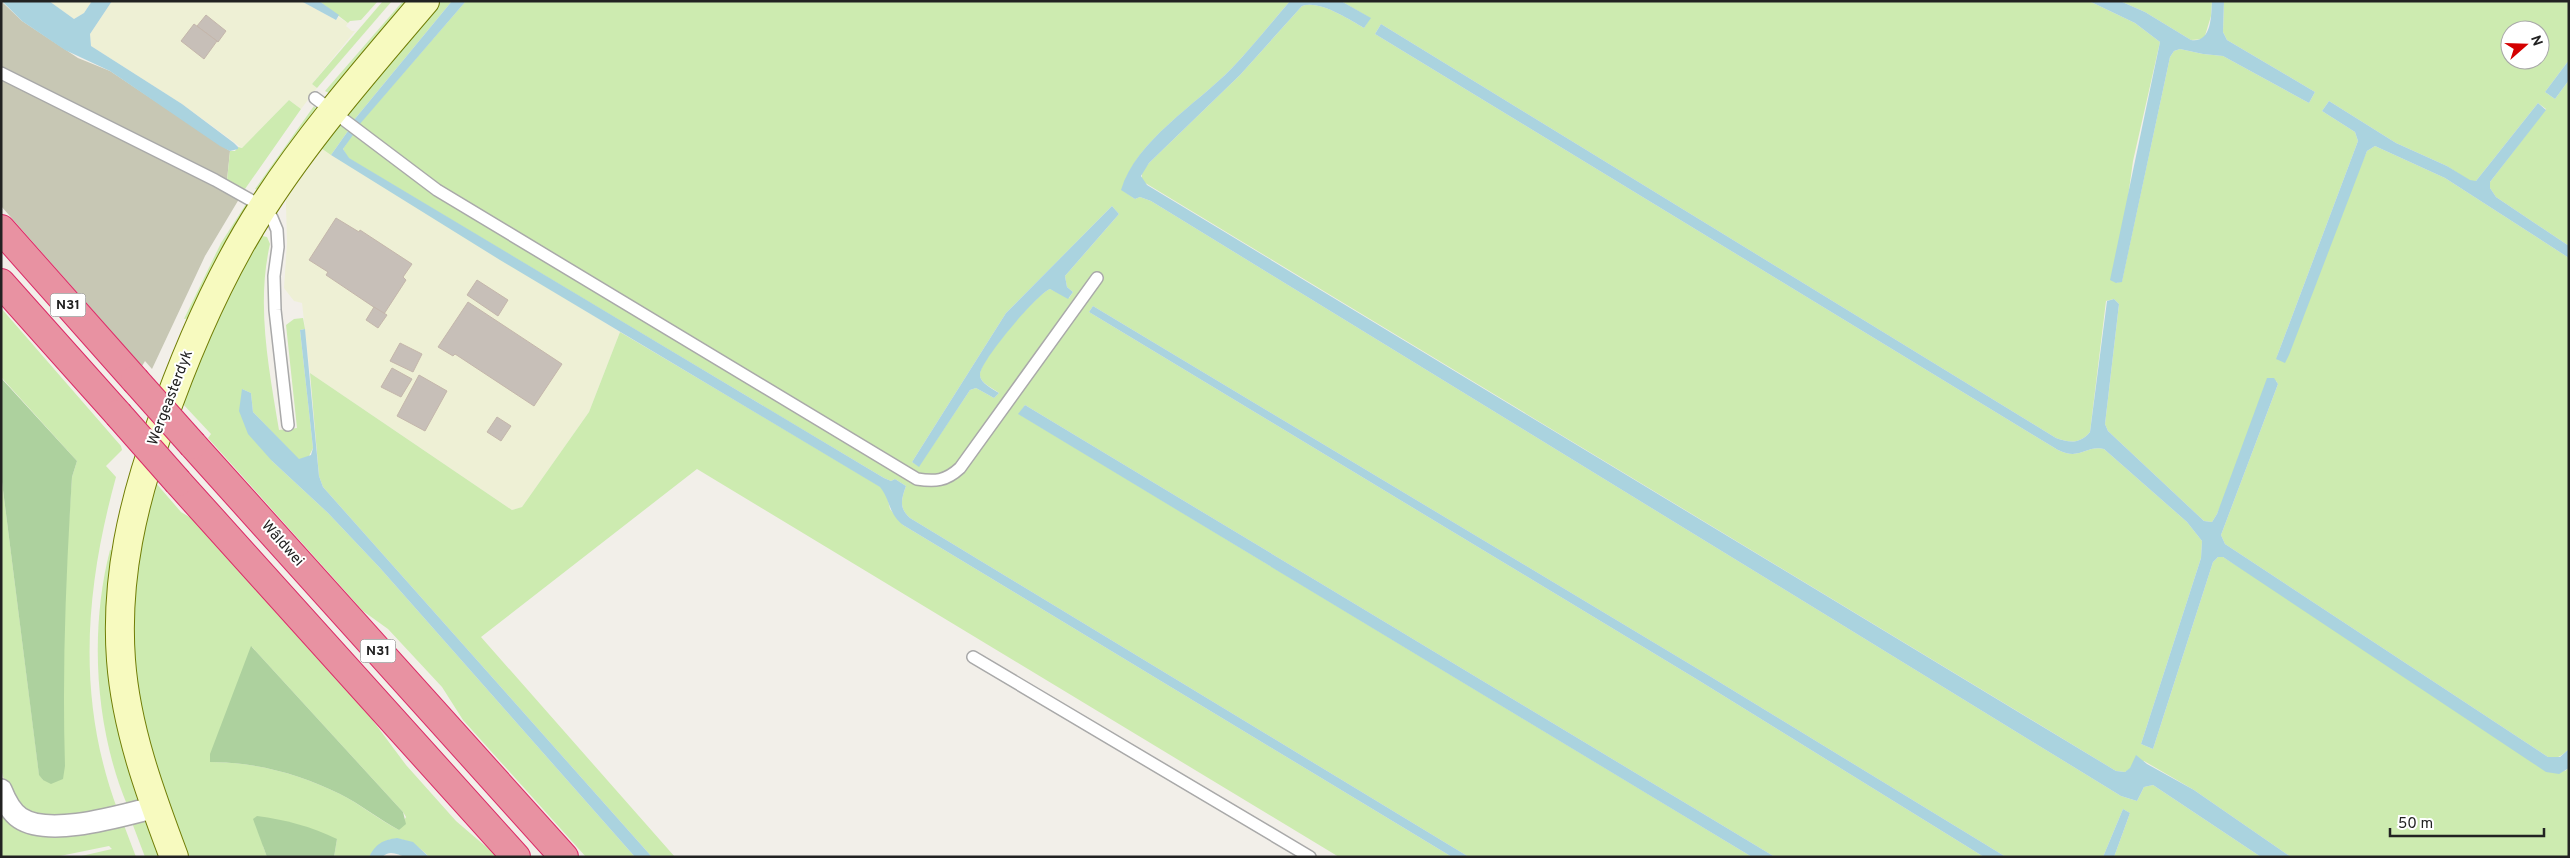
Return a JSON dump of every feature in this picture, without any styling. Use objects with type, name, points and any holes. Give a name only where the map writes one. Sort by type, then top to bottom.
[{"type":"highway","name":"Wâldwei","points":[[1,230],[564,857]]},
{"type":"highway","name":"N31","points":[[1,283],[516,857]]},
{"type":"street","name":"Wergeasterdyk","points":[[174,857],[136,746],[121,661],[119,605],[124,557],[141,479],[174,386],[208,306],[235,253],[323,105],[425,1]]},
{"type":"street","points":[[1,790],[10,808],[20,818],[39,826],[81,823],[156,807]]},
{"type":"lane","points":[[1,73],[215,180],[263,207],[272,218],[277,230],[278,247],[274,276],[275,310],[288,425]]},
{"type":"lane","points":[[323,105],[437,190],[917,478],[933,482],[943,480],[960,468],[1097,278]]},
{"type":"lane","points":[[973,656],[1310,857]]},
{"type":"shaded area","points":[[1,1],[22,21],[78,58],[110,71],[230,151],[227,180],[245,189],[205,256],[152,369],[145,361],[142,366],[1,206]]},
{"type":"shaded area","points":[[49,1],[92,1],[84,13],[74,19]]},
{"type":"shaded area","points":[[112,1],[301,1],[336,20],[338,17],[348,23],[346,26],[352,31],[355,31],[312,84],[317,88],[301,109],[289,100],[242,148],[182,104],[91,46],[90,34]]},
{"type":"shaded area","points":[[318,146],[620,332],[589,412],[522,507],[512,510],[310,373],[302,303],[294,301],[284,288],[287,243],[286,195]]},
{"type":"green space","points":[[319,1],[378,1],[361,20],[348,23]]},
{"type":"green space","points":[[383,1],[392,1],[317,88],[312,84]]},
{"type":"green space","points":[[403,1],[412,1],[331,94],[325,91]]},
{"type":"green space","points":[[437,1],[452,1],[354,120],[359,124],[466,1],[1290,1],[1233,67],[1154,139],[1129,172],[1122,190],[1135,199],[1140,197],[1151,201],[2121,796],[2137,801],[2144,787],[2153,785],[2261,857],[2114,857],[2130,813],[2123,809],[2103,857],[2006,857],[1703,672],[1093,306],[1089,312],[1698,680],[1984,857],[1775,857],[1025,405],[1019,414],[1752,857],[1469,857],[910,518],[904,511],[902,504],[906,486],[895,479],[891,481],[884,478],[348,158],[343,149],[352,135],[348,131],[331,155],[318,146],[336,123],[344,125],[435,193],[905,477],[920,484],[942,484],[956,478],[963,472],[1100,277],[1096,274],[957,465],[938,475],[916,473],[819,417],[443,190],[352,122],[344,112]],"holes":[[[1112,206],[1119,214],[1065,276],[1067,287],[1073,292],[1069,298],[1050,289],[1043,293],[1009,329],[988,357],[980,375],[984,383],[999,393],[994,398],[976,388],[970,390],[919,466],[912,462],[1006,313]]]},
{"type":"green space","points":[[1341,1],[2089,1],[2135,23],[2160,42],[2133,161],[2116,283],[2122,281],[2170,57],[2174,51],[2180,49],[2223,56],[2309,103],[2315,92],[2227,40],[2223,32],[2224,1],[2569,1],[2569,60],[2545,92],[2555,99],[2569,80],[2569,246],[2496,197],[2490,188],[2490,182],[2546,109],[2538,103],[2476,181],[2470,181],[2447,166],[2396,143],[2329,101],[2322,111],[2355,132],[2358,141],[2276,359],[2367,151],[2375,146],[2445,178],[2569,258],[2569,749],[2555,758],[2548,757],[2225,544],[2221,535],[2278,384],[2276,381],[2217,514],[2212,522],[2204,521],[2108,431],[2105,424],[2119,304],[2114,299],[2106,301],[2090,432],[2082,439],[2074,441],[2056,438],[1381,24],[1375,34],[2058,450],[2072,454],[2098,448],[2104,449],[2187,522],[2202,541],[2201,558],[2141,744],[2153,749],[2213,562],[2218,557],[2223,557],[2565,771],[2569,768],[2569,857],[2291,857],[2194,790],[2144,761],[2125,772],[2116,771],[1142,181],[1142,172],[1149,163],[1240,75],[1302,6],[1309,5],[1325,8],[1364,28],[1370,18]]},
{"type":"green space","points":[[2120,1],[2212,1],[2211,16],[2204,39],[2191,40],[2145,12]]},
{"type":"green space","points":[[289,100],[301,109],[245,189],[227,181],[230,151],[235,151],[238,147],[242,148]]},
{"type":"green space","points":[[314,106],[318,111],[259,190],[255,189]]},
{"type":"green space","points":[[246,204],[249,206],[191,318],[184,319],[221,243]]},
{"type":"green space","points":[[262,236],[267,237],[270,244],[264,290],[264,314],[268,360],[279,430],[297,428],[286,325],[294,319],[303,318],[305,329],[300,330],[313,448],[308,458],[299,460],[253,412],[251,393],[242,389],[272,461],[328,513],[380,568],[635,857],[586,857],[463,720],[442,687],[388,629],[363,611],[208,438],[211,434],[181,402],[206,340],[231,286],[243,262]]},
{"type":"green space","points":[[1,308],[121,446],[122,450],[106,466],[116,477],[97,561],[90,644],[91,686],[96,727],[105,769],[118,811],[72,819],[23,814],[7,791],[1,769],[1,474],[39,774],[43,780],[62,673],[64,593],[72,477],[77,461],[1,377]]},
{"type":"green space","points":[[620,332],[881,487],[887,496],[890,509],[903,525],[1452,857],[1339,857],[697,469],[481,637],[675,857],[652,857],[323,487],[319,476],[310,373],[512,510],[522,507],[589,412]]},
{"type":"green space","points":[[1,378],[77,461],[72,477],[66,585],[64,658],[65,766],[63,779],[51,784],[43,780],[39,775],[1,474]]},
{"type":"green space","points":[[155,482],[181,512],[191,518],[371,718],[406,765],[456,821],[498,857],[429,857],[414,844],[398,839],[382,843],[375,848],[369,857],[334,857],[337,839],[263,846],[267,857],[185,857],[144,731],[133,647],[135,580],[139,549]],"holes":[[[252,647],[406,817],[399,830],[347,798],[293,775],[244,764],[211,762]]]},
{"type":"green space","points":[[110,550],[115,551],[139,797],[136,803],[128,807],[108,746],[99,680],[99,614],[103,581]]},
{"type":"green space","points":[[251,646],[403,812],[406,824],[399,830],[347,798],[293,775],[244,764],[210,762],[210,754]]},
{"type":"green space","points":[[1,804],[6,813],[122,820],[136,857],[77,857],[112,849],[109,846],[55,857],[1,857]]},
{"type":"green space","points":[[257,816],[298,824],[337,839],[334,857],[267,857],[253,819]]},
{"type":"green space","points":[[141,819],[146,821],[163,857],[145,857],[131,820]]},
{"type":"water","points":[[2,1],[49,1],[74,19],[84,13],[92,1],[112,1],[90,34],[91,46],[182,104],[234,143],[238,149],[230,151],[220,146],[110,71],[65,50],[22,21]]},
{"type":"water","points":[[301,1],[319,1],[339,15],[336,20]]},
{"type":"water","points":[[452,1],[466,1],[359,125],[354,120]]},
{"type":"water","points":[[1290,1],[1341,1],[1371,18],[1364,28],[1325,8],[1309,5],[1302,6],[1240,75],[1149,163],[1141,176],[1147,185],[2116,771],[2125,772],[2130,768],[2136,755],[2147,764],[2194,790],[2291,857],[2261,857],[2153,785],[2144,787],[2137,801],[2121,796],[1151,201],[1140,197],[1135,199],[1121,190],[1129,172],[1153,139],[1232,68]]},
{"type":"water","points":[[2089,1],[2120,1],[2145,12],[2191,40],[2198,40],[2207,33],[2212,1],[2224,1],[2223,32],[2227,40],[2315,92],[2309,103],[2223,56],[2180,49],[2174,51],[2170,57],[2122,282],[2116,283],[2110,280],[2160,42],[2135,23]]},
{"type":"water","points":[[1381,24],[2056,438],[2074,441],[2082,439],[2090,432],[2107,301],[2114,299],[2119,304],[2105,424],[2108,431],[2204,521],[2212,522],[2217,514],[2267,378],[2274,378],[2278,384],[2221,535],[2225,544],[2548,757],[2560,757],[2569,749],[2569,768],[2559,774],[2546,772],[2223,557],[2218,557],[2213,562],[2153,749],[2141,744],[2201,558],[2202,541],[2187,522],[2104,449],[2098,448],[2072,454],[2058,450],[1375,34]]},
{"type":"water","points":[[2569,60],[2569,80],[2555,99],[2545,92]]},
{"type":"water","points":[[2329,101],[2396,143],[2447,166],[2470,180],[2476,181],[2538,103],[2546,110],[2490,182],[2490,188],[2496,197],[2569,246],[2569,258],[2445,178],[2375,146],[2367,151],[2289,355],[2285,363],[2276,359],[2358,141],[2355,132],[2322,111]]},
{"type":"water","points":[[348,131],[353,135],[343,149],[349,158],[884,478],[891,481],[895,479],[906,486],[902,504],[904,511],[910,518],[1469,857],[1452,857],[903,525],[895,516],[880,487],[500,260],[331,155]]},
{"type":"water","points":[[1112,206],[1119,214],[1065,276],[1067,287],[1073,292],[1068,299],[1050,289],[1044,293],[1010,329],[982,368],[980,375],[982,381],[999,393],[994,398],[976,388],[970,390],[919,467],[912,462],[1006,313]]},
{"type":"water","points":[[1093,306],[1703,672],[2006,857],[1984,857],[1698,680],[1089,312]]},
{"type":"water","points":[[305,329],[319,476],[323,487],[652,857],[635,857],[380,568],[328,513],[272,461],[248,434],[239,411],[242,389],[251,393],[253,412],[299,459],[311,455],[313,448],[300,330]]},
{"type":"water","points":[[1025,405],[1775,857],[1752,857],[1669,807],[1018,414]]},
{"type":"water","points":[[2123,809],[2130,813],[2114,857],[2103,857]]},
{"type":"water","points":[[397,838],[413,842],[429,857],[406,857],[388,853],[382,857],[369,857],[380,843]]},
{"type":"building","points":[[206,15],[226,31],[218,42],[197,26]]},
{"type":"building","points":[[194,24],[217,41],[204,59],[181,41]]},
{"type":"building","points":[[336,218],[359,232],[360,230],[412,264],[403,277],[406,280],[384,314],[326,275],[328,272],[309,260]]},
{"type":"building","points":[[477,280],[508,300],[498,316],[467,295]]},
{"type":"building","points":[[468,302],[562,364],[534,406],[455,354],[453,356],[438,347]]},
{"type":"building","points":[[374,307],[387,315],[378,328],[366,320]]},
{"type":"building","points":[[400,343],[422,354],[413,372],[390,361]]},
{"type":"building","points":[[392,368],[412,379],[401,397],[381,387]]},
{"type":"building","points":[[419,375],[447,391],[425,431],[397,416]]},
{"type":"building","points":[[497,417],[511,426],[501,441],[487,432]]}]
